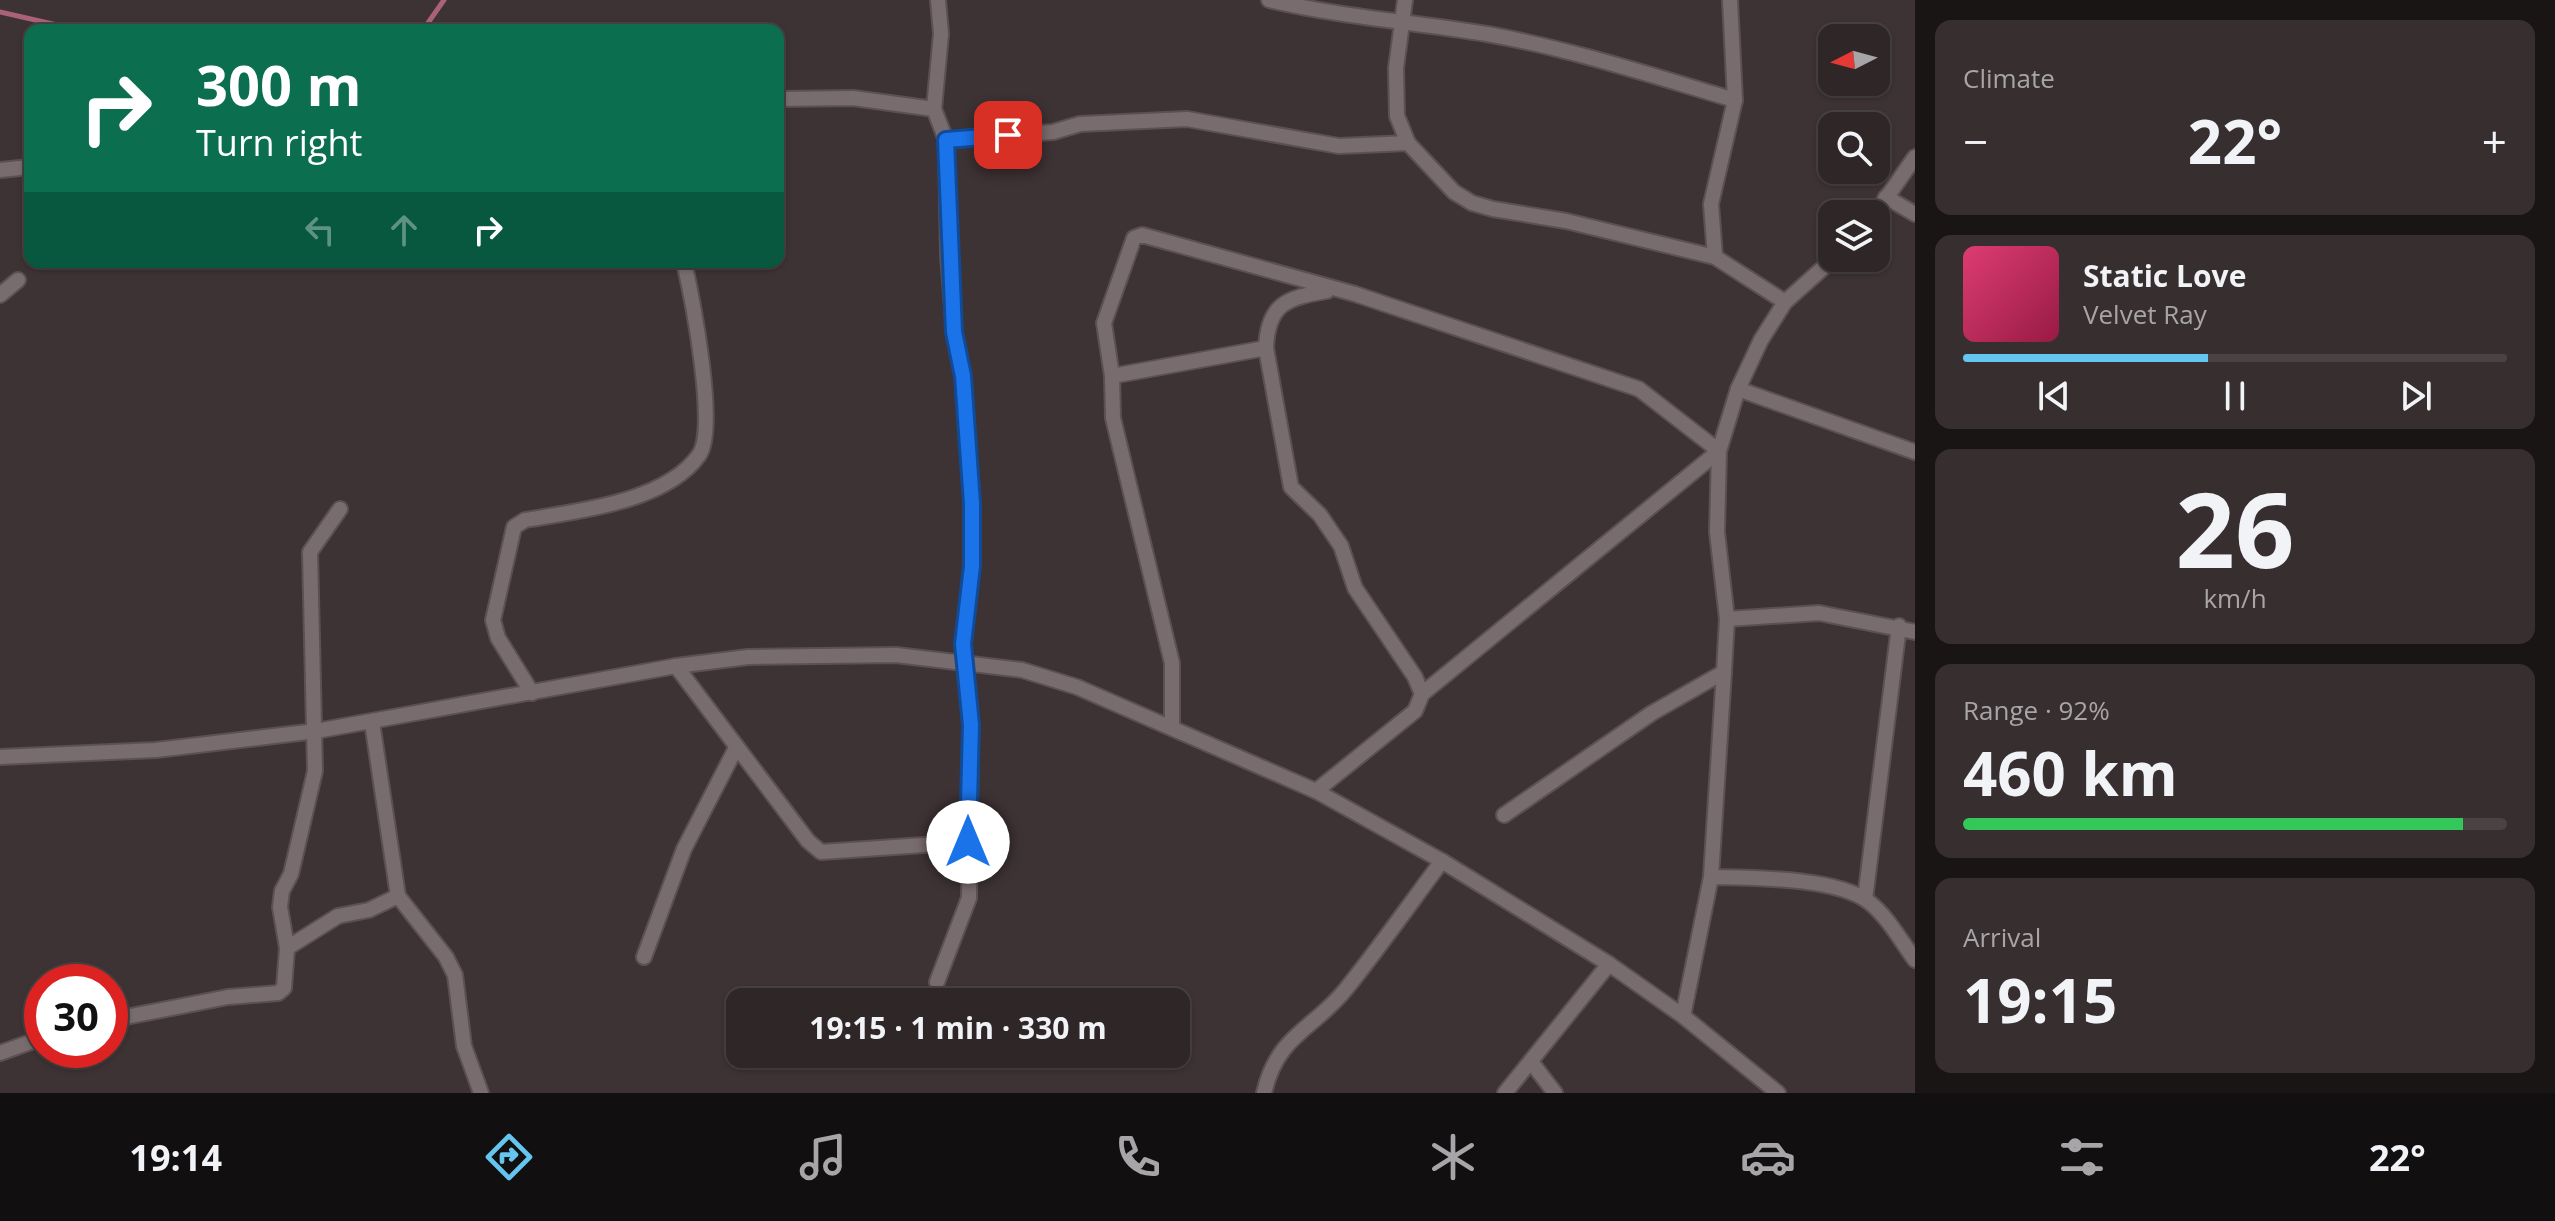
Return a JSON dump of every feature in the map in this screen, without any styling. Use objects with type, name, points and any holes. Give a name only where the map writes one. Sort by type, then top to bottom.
[{"type":"street","points":[[937,982],[969,898],[971,725],[963,644],[972,566],[972,504],[963,376],[954,332],[949,270],[946,140],[934,109],[941,34],[938,0]]},
{"type":"street","points":[[1269,0],[1402,24],[1486,34],[1576,53],[1735,100]]},
{"type":"street","points":[[1405,0],[1396,68],[1397,116],[1408,143],[1454,192],[1472,203],[1715,257],[1785,302]]},
{"type":"street","points":[[1715,257],[1711,204],[1735,100],[1730,0]]},
{"type":"street","points":[[784,99],[853,98],[934,109]]},
{"type":"street","points":[[946,140],[1053,132],[1080,124],[1187,119],[1339,146],[1408,143]]},
{"type":"street","points":[[1884,200],[1915,157]]},
{"type":"street","points":[[0,170],[24,168]]},
{"type":"street","points":[[1886,197],[1915,214]]},
{"type":"street","points":[[1172,727],[1172,663],[1113,418],[1112,376],[1104,323],[1134,238],[1142,235],[1331,290],[1355,294],[1639,389],[1719,451]]},
{"type":"street","points":[[532,693],[498,638],[493,620],[514,527],[525,520],[613,505],[674,478],[700,454],[704,426],[703,376],[685,268]]},
{"type":"street","points":[[1683,1016],[1711,877],[1727,619],[1717,532],[1719,451],[1738,389],[1761,340],[1785,302],[1818,272]]},
{"type":"street","points":[[0,295],[18,280]]},
{"type":"street","points":[[1331,290],[1301,296],[1273,313],[1267,327],[1266,348],[1291,487],[1320,515],[1341,546],[1346,569],[1369,613],[1415,677],[1422,694]]},
{"type":"street","points":[[1112,376],[1266,348]]},
{"type":"street","points":[[1738,389],[1915,452]]},
{"type":"street","points":[[1316,791],[1415,711],[1422,694],[1719,451]]},
{"type":"street","points":[[128,1016],[228,997],[278,993],[287,979],[287,948],[280,907],[309,804],[315,771],[310,552],[340,509]]},
{"type":"street","points":[[1727,619],[1819,613],[1899,626],[1915,632]]},
{"type":"street","points":[[1865,899],[1899,626]]},
{"type":"street","points":[[0,757],[156,750],[316,731],[676,666],[804,654],[966,661],[1022,670],[1077,687],[1316,791],[1442,861],[1609,964],[1683,1016],[1778,1093]]},
{"type":"street","points":[[676,666],[808,841],[821,852],[968,842]]},
{"type":"street","points":[[1504,815],[1652,713],[1724,672]]},
{"type":"street","points":[[372,722],[398,896],[446,957],[455,975],[464,1046],[481,1093]]},
{"type":"street","points":[[644,957],[684,849],[736,748]]},
{"type":"street","points":[[1264,1093],[1269,1070],[1298,1030],[1343,993],[1442,861]]},
{"type":"street","points":[[1711,877],[1832,887],[1865,899],[1913,953]]},
{"type":"street","points":[[287,948],[338,916],[369,910],[398,896]]},
{"type":"street","points":[[1505,1093],[1609,964]]},
{"type":"street","points":[[0,1053],[24,1044]]},
{"type":"street","points":[[1532,1063],[1555,1093]]},
{"type":"waterway","points":[[427,24],[444,0]]},
{"type":"waterway","points":[[0,12],[53,24]]},
{"type":"route","points":[[968,842],[971,725],[963,644],[972,566],[972,504],[970,444],[963,376],[954,332],[948,255],[946,140],[1008,135]]}]
